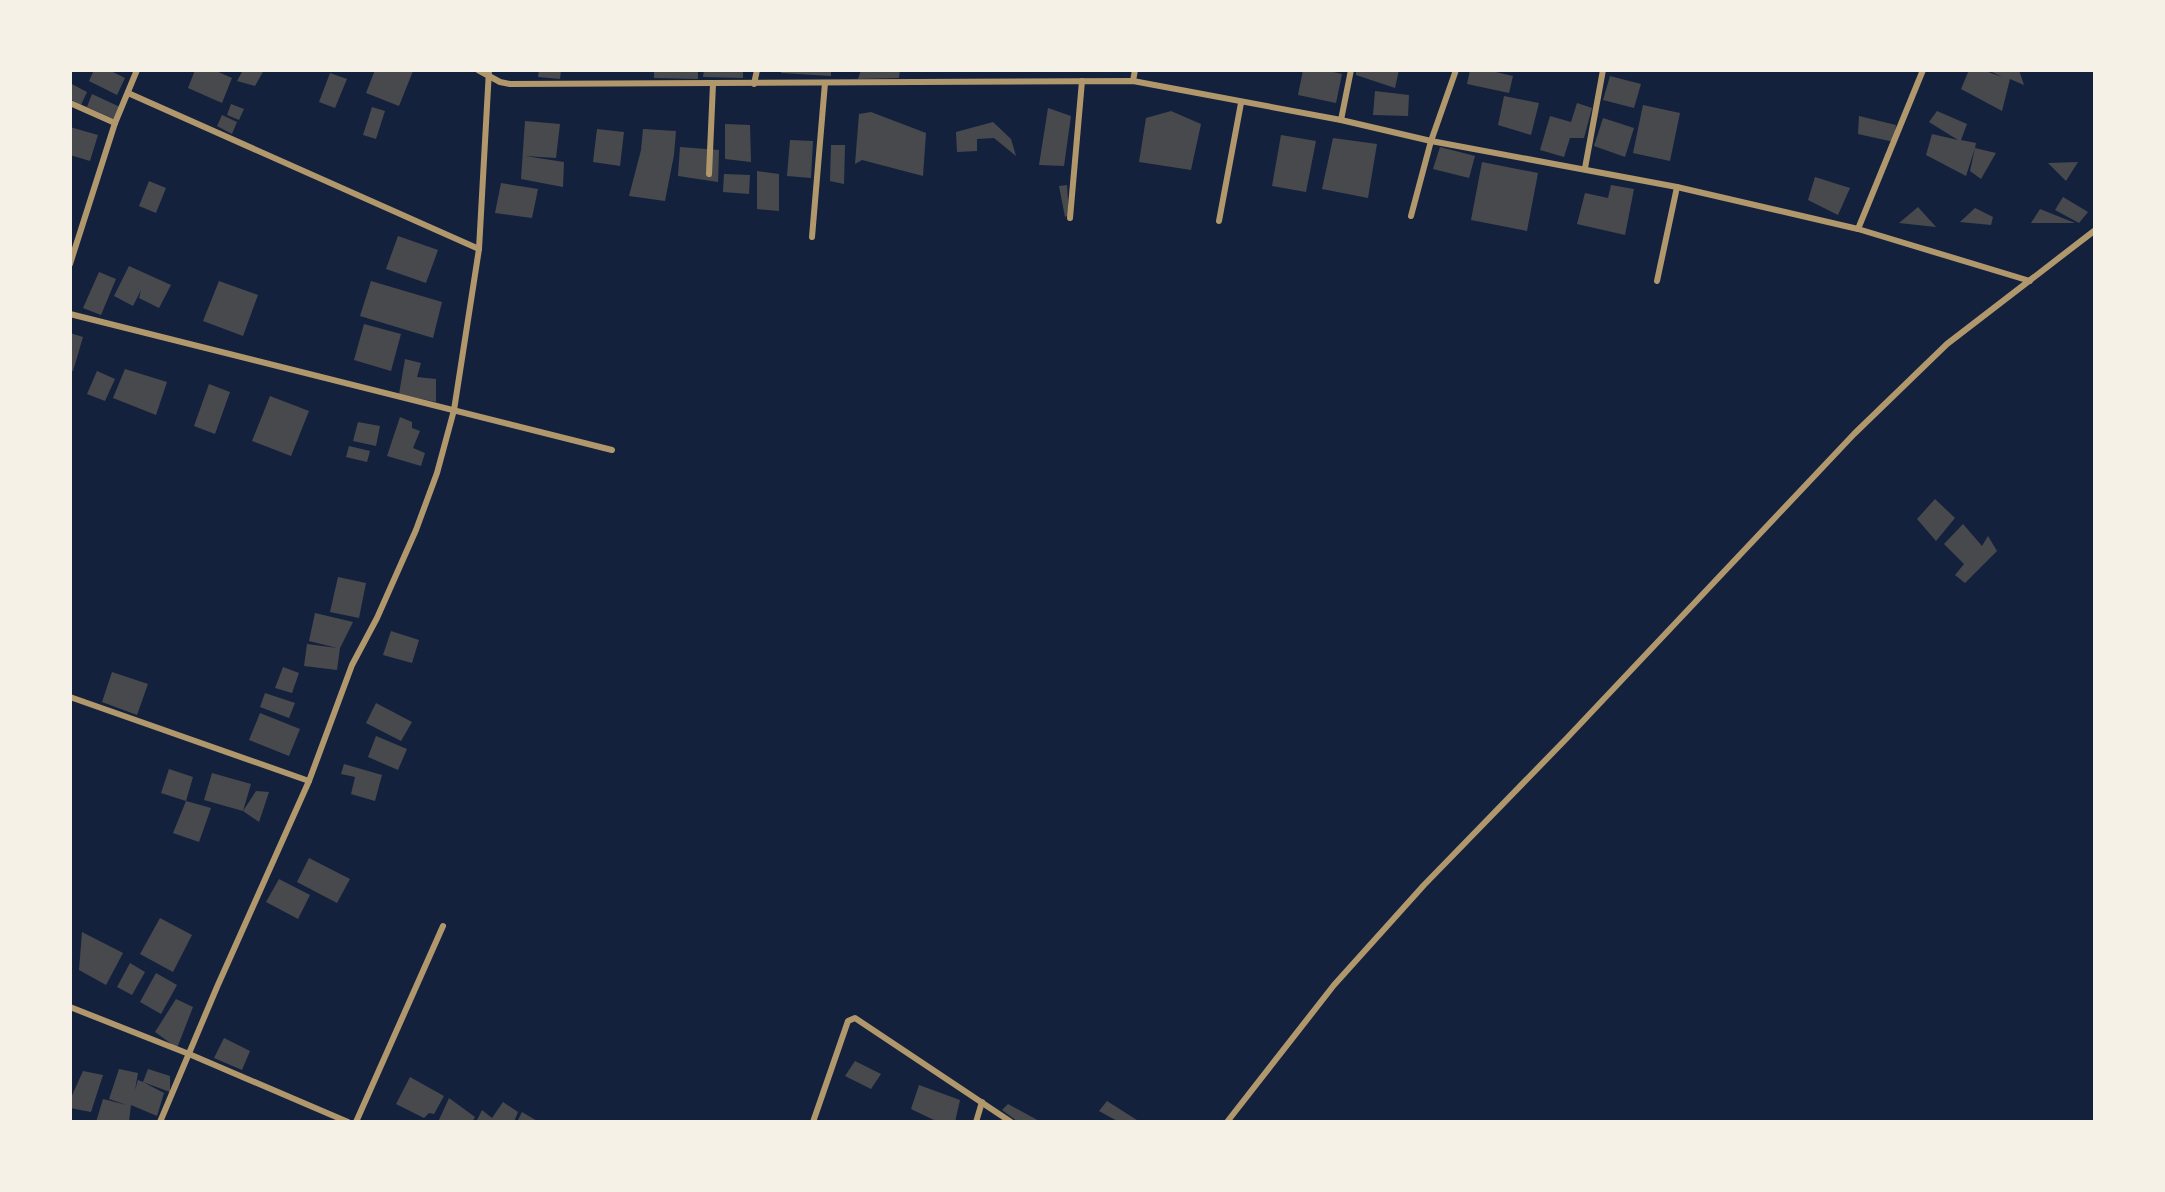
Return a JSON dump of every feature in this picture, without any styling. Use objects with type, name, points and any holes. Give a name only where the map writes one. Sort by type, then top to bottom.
[{"type":"street","points":[[70,264],[115,123],[137,70]]},
{"type":"street","points":[[478,70],[510,84],[1133,81],[1341,120],[1431,141],[1677,187],[1858,229],[2030,281]]},
{"type":"street","points":[[754,84],[757,70]]},
{"type":"street","points":[[1133,81],[1135,70]]},
{"type":"street","points":[[1341,120],[1351,70]]},
{"type":"street","points":[[1411,216],[1431,141],[1456,70]]},
{"type":"street","points":[[1585,168],[1604,70]]},
{"type":"street","points":[[1858,229],[1923,70]]},
{"type":"street","points":[[160,1122],[217,987],[309,781],[352,665],[377,618],[416,530],[437,473],[454,410],[479,249],[488,73]]},
{"type":"street","points":[[1070,218],[1082,81]]},
{"type":"street","points":[[812,237],[825,83]]},
{"type":"street","points":[[709,174],[713,84]]},
{"type":"street","points":[[128,93],[479,249]]},
{"type":"street","points":[[70,103],[115,123]]},
{"type":"street","points":[[1219,221],[1241,103]]},
{"type":"street","points":[[1657,281],[1677,187]]},
{"type":"street","points":[[1227,1122],[1334,985],[1424,885],[1567,738],[1846,443],[1947,344],[2094,231]]},
{"type":"street","points":[[70,314],[612,450]]},
{"type":"street","points":[[70,697],[309,781]]},
{"type":"street","points":[[356,1122],[443,926]]},
{"type":"street","points":[[70,1007],[189,1054],[348,1122]]},
{"type":"street","points":[[813,1122],[848,1020],[855,1018],[1011,1122]]},
{"type":"street","points":[[976,1122],[982,1101]]},
{"type":"building","points":[[94,70],[109,70],[125,78],[117,95],[89,81]]},
{"type":"building","points":[[195,70],[214,70],[232,78],[222,103],[188,88]]},
{"type":"building","points":[[243,70],[264,70],[255,86],[237,81]]},
{"type":"building","points":[[375,70],[413,71],[399,106],[366,93]]},
{"type":"building","points":[[539,70],[561,70],[560,79],[538,77]]},
{"type":"building","points":[[654,70],[698,70],[698,79],[654,78]]},
{"type":"building","points":[[704,70],[743,70],[743,78],[703,77]]},
{"type":"building","points":[[781,70],[831,70],[831,76],[781,73]]},
{"type":"building","points":[[861,70],[900,70],[899,78],[858,79]]},
{"type":"building","points":[[1303,70],[1324,70],[1342,74],[1336,103],[1298,95]]},
{"type":"building","points":[[1356,70],[1399,70],[1395,88],[1356,75]]},
{"type":"building","points":[[1470,70],[1487,70],[1513,76],[1509,93],[1467,84]]},
{"type":"building","points":[[1969,70],[1983,70],[2002,77],[1988,70],[2019,70],[2024,85],[2010,79],[2002,111],[1961,89]]},
{"type":"building","points":[[330,73],[347,79],[335,108],[319,102]]},
{"type":"building","points":[[1610,76],[1641,84],[1634,108],[1603,100]]},
{"type":"building","points":[[70,83],[87,92],[81,105],[70,99]]},
{"type":"building","points":[[1375,91],[1409,95],[1408,116],[1373,115]]},
{"type":"building","points":[[92,94],[120,107],[114,119],[87,107]]},
{"type":"building","points":[[1504,96],[1539,103],[1531,135],[1498,125]]},
{"type":"building","points":[[1577,103],[1592,108],[1584,138],[1570,138],[1564,157],[1540,150],[1550,116],[1571,122]]},
{"type":"building","points":[[231,104],[244,109],[239,120],[227,115]]},
{"type":"building","points":[[1643,105],[1680,113],[1670,161],[1633,153]]},
{"type":"building","points":[[372,107],[385,111],[376,139],[363,135]]},
{"type":"building","points":[[1048,108],[1071,116],[1064,166],[1039,165]]},
{"type":"building","points":[[1171,111],[1201,124],[1191,170],[1139,162],[1146,118]]},
{"type":"building","points":[[1937,111],[1967,124],[1961,140],[1976,143],[1966,176],[1926,155],[1932,134],[1958,140],[1929,122]]},
{"type":"building","points":[[871,112],[926,133],[923,176],[862,160],[855,164],[859,114]]},
{"type":"building","points":[[222,115],[237,122],[232,134],[217,126]]},
{"type":"building","points":[[1859,116],[1896,125],[1894,142],[1858,134]]},
{"type":"building","points":[[1603,118],[1634,128],[1625,157],[1594,146]]},
{"type":"building","points":[[525,121],[560,124],[556,158],[525,156],[564,162],[563,187],[521,179]]},
{"type":"building","points":[[993,122],[1011,139],[1016,156],[994,138],[977,139],[977,151],[957,152],[956,132]]},
{"type":"building","points":[[725,124],[750,125],[751,162],[725,159]]},
{"type":"building","points":[[70,127],[98,135],[90,161],[70,155]]},
{"type":"building","points":[[597,129],[624,132],[620,166],[593,162]]},
{"type":"building","points":[[643,129],[676,131],[665,201],[629,196],[641,150]]},
{"type":"building","points":[[1281,135],[1316,141],[1306,192],[1272,186]]},
{"type":"building","points":[[1333,138],[1377,144],[1368,198],[1322,189]]},
{"type":"building","points":[[790,140],[813,141],[811,178],[787,176]]},
{"type":"building","points":[[831,145],[845,145],[844,184],[830,181]]},
{"type":"building","points":[[680,147],[719,150],[718,182],[678,176]]},
{"type":"building","points":[[1440,147],[1475,156],[1469,178],[1433,169]]},
{"type":"building","points":[[1975,148],[1996,153],[1981,179],[1970,171]]},
{"type":"building","points":[[1482,162],[1538,173],[1527,231],[1471,220]]},
{"type":"building","points":[[2078,162],[2066,181],[2048,163]]},
{"type":"building","points":[[757,171],[779,174],[779,211],[757,209]]},
{"type":"building","points":[[724,174],[750,175],[749,194],[723,192]]},
{"type":"building","points":[[1815,177],[1850,188],[1838,215],[1808,200]]},
{"type":"building","points":[[149,181],[166,188],[156,213],[139,206]]},
{"type":"building","points":[[501,183],[538,189],[532,218],[495,213]]},
{"type":"building","points":[[1067,185],[1069,215],[1065,217],[1059,186]]},
{"type":"building","points":[[1611,185],[1634,189],[1625,235],[1577,224],[1585,193],[1608,198]]},
{"type":"building","points":[[2063,197],[2088,212],[2079,223],[2055,210]]},
{"type":"building","points":[[1918,207],[1936,227],[1899,223]]},
{"type":"building","points":[[1975,208],[1993,217],[1991,225],[1960,222]]},
{"type":"building","points":[[2040,209],[2075,223],[2031,223]]},
{"type":"building","points":[[398,236],[438,250],[426,283],[386,269]]},
{"type":"building","points":[[129,266],[171,285],[159,308],[139,298],[141,290],[133,306],[114,296]]},
{"type":"building","points":[[99,272],[116,279],[101,315],[83,308]]},
{"type":"building","points":[[219,281],[258,295],[243,336],[203,321]]},
{"type":"building","points":[[371,281],[442,302],[433,338],[360,316]]},
{"type":"building","points":[[364,324],[401,334],[391,371],[354,360]]},
{"type":"building","points":[[70,333],[83,337],[73,371],[70,371]]},
{"type":"building","points":[[405,359],[421,363],[417,377],[436,379],[436,402],[399,394]]},
{"type":"building","points":[[125,369],[167,382],[156,415],[113,398]]},
{"type":"building","points":[[97,371],[115,379],[105,401],[87,394]]},
{"type":"building","points":[[209,384],[230,392],[215,434],[194,426]]},
{"type":"building","points":[[270,396],[309,411],[291,456],[252,441]]},
{"type":"building","points":[[400,417],[412,422],[412,428],[420,431],[413,448],[425,453],[421,466],[387,456]]},
{"type":"building","points":[[358,422],[380,426],[376,446],[353,441]]},
{"type":"building","points":[[349,446],[370,451],[367,462],[346,457]]},
{"type":"building","points":[[1935,499],[1955,518],[1936,541],[1917,519]]},
{"type":"building","points":[[1963,524],[1982,546],[1988,536],[1997,551],[1965,583],[1955,575],[1964,564],[1944,544]]},
{"type":"building","points":[[338,577],[366,583],[359,618],[330,612]]},
{"type":"building","points":[[315,613],[353,622],[340,648],[337,670],[304,666],[307,644],[337,648],[309,641]]},
{"type":"building","points":[[391,631],[419,640],[412,663],[383,655]]},
{"type":"building","points":[[283,667],[299,673],[292,693],[275,688]]},
{"type":"building","points":[[112,672],[148,684],[137,715],[102,702]]},
{"type":"building","points":[[265,693],[295,703],[289,718],[260,707]]},
{"type":"building","points":[[376,703],[412,722],[401,741],[366,723]]},
{"type":"building","points":[[260,713],[300,729],[289,756],[249,740]]},
{"type":"building","points":[[376,736],[407,749],[398,770],[368,757]]},
{"type":"building","points":[[344,764],[382,775],[375,801],[351,794],[355,777],[341,774]]},
{"type":"building","points":[[169,769],[193,777],[186,801],[161,793]]},
{"type":"building","points":[[212,773],[251,784],[243,811],[204,800]]},
{"type":"building","points":[[256,791],[269,792],[259,822],[243,811]]},
{"type":"building","points":[[186,801],[211,808],[199,842],[173,833]]},
{"type":"building","points":[[309,858],[350,879],[337,903],[297,882]]},
{"type":"building","points":[[279,879],[310,895],[298,919],[266,902]]},
{"type":"building","points":[[160,918],[192,935],[173,972],[140,954]]},
{"type":"building","points":[[82,932],[123,953],[106,985],[79,970]]},
{"type":"building","points":[[130,963],[145,972],[132,995],[117,987]]},
{"type":"building","points":[[156,973],[177,985],[161,1014],[140,1002]]},
{"type":"building","points":[[176,999],[193,1007],[177,1048],[155,1032]]},
{"type":"building","points":[[224,1038],[250,1051],[242,1070],[214,1058]]},
{"type":"building","points":[[855,1061],[881,1074],[871,1089],[845,1076]]},
{"type":"building","points":[[119,1069],[138,1073],[135,1090],[138,1080],[164,1093],[157,1116],[131,1105],[129,1122],[96,1122],[103,1099],[127,1105],[109,1099]]},
{"type":"building","points":[[148,1069],[170,1076],[170,1092],[143,1082]]},
{"type":"building","points":[[83,1071],[103,1075],[91,1112],[70,1108],[70,1100]]},
{"type":"building","points":[[410,1077],[444,1096],[434,1114],[429,1113],[424,1118],[396,1104]]},
{"type":"building","points":[[919,1085],[960,1100],[955,1122],[938,1122],[911,1109]]},
{"type":"building","points":[[449,1098],[475,1117],[472,1122],[438,1122]]},
{"type":"building","points":[[1107,1101],[1140,1122],[1119,1122],[1099,1111]]},
{"type":"building","points":[[503,1102],[518,1112],[514,1122],[476,1122],[482,1110],[492,1118]]},
{"type":"building","points":[[1008,1104],[1041,1122],[1018,1122],[1002,1110]]},
{"type":"building","points":[[522,1112],[539,1122],[517,1122]]}]
